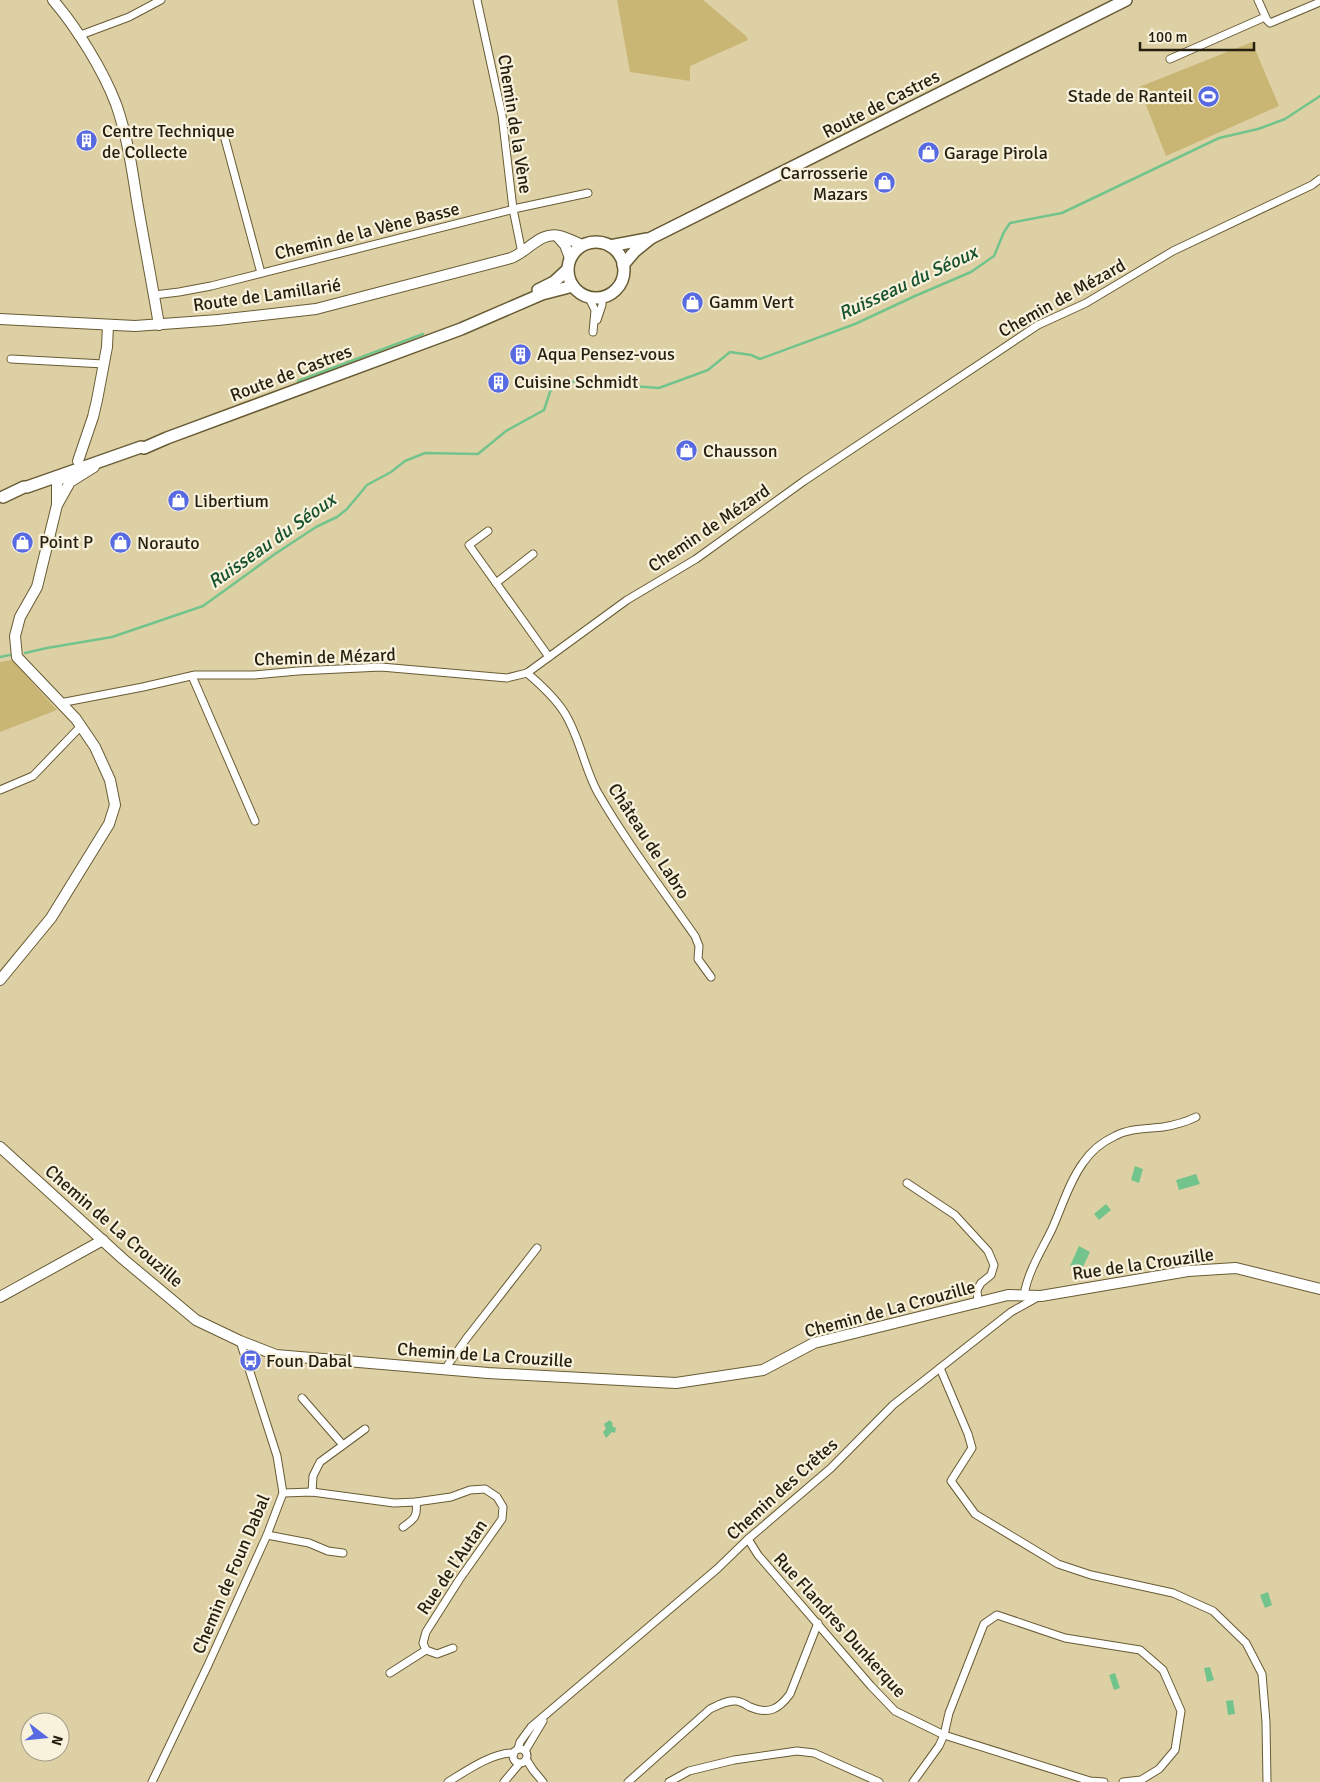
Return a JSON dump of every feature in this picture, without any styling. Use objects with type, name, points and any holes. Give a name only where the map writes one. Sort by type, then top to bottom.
[{"type":"main road","name":"Route de Castres","points":[[623,265],[635,251],[651,238],[1126,0]]},
{"type":"main road","name":"Route de Castres","points":[[610,246],[651,238]]},
{"type":"main road","points":[[597,242],[610,246],[616,251],[623,265],[623,273],[616,288],[610,294],[602,297],[588,296],[573,286],[567,270],[570,258],[582,245],[597,242]]},
{"type":"main road","name":"Route de Castres","points":[[427,341],[541,289],[554,282],[567,270]]},
{"type":"main road","name":"Route de Castres","points":[[1,498],[24,487],[65,475],[141,447],[144,448],[468,326],[542,294],[573,286]]},
{"type":"street","points":[[53,0],[78,36],[108,86],[121,121],[130,160],[159,325]]},
{"type":"street","points":[[78,36],[128,17],[161,0]]},
{"type":"street","name":"Chemin de la Vène","points":[[478,0],[502,115],[513,209],[522,253]]},
{"type":"street","points":[[1258,0],[1270,23],[1320,2]]},
{"type":"street","points":[[1170,58],[1266,17]]},
{"type":"street","points":[[225,139],[261,273]]},
{"type":"street","name":"Chemin de Mézard","points":[[60,703],[192,676],[254,675],[381,667],[508,678],[527,673],[627,600],[696,559],[804,481],[1038,325],[1086,303],[1173,251],[1312,185],[1320,179]]},
{"type":"street","name":"Chemin de la Vène Basse","points":[[154,295],[194,290],[417,235],[513,209],[588,193]]},
{"type":"street","points":[[556,235],[582,245]]},
{"type":"street","points":[[556,235],[565,245],[570,258]]},
{"type":"street","name":"Route de Lamillarié","points":[[0,319],[108,325],[159,325],[316,309],[512,258],[522,253],[543,236],[556,235]]},
{"type":"street","points":[[588,296],[595,310],[592,332],[602,305],[602,297]]},
{"type":"street","points":[[78,460],[94,417],[104,364],[108,325]]},
{"type":"street","points":[[11,359],[104,364]]},
{"type":"street","points":[[57,505],[70,482],[114,456]]},
{"type":"street","points":[[0,980],[51,918],[109,824],[115,805],[110,780],[95,746],[60,703],[17,657],[15,636],[20,617],[37,587],[57,505],[57,482],[65,475]]},
{"type":"street","points":[[488,531],[469,545],[549,657]]},
{"type":"street","points":[[496,583],[533,554]]},
{"type":"street","name":"Château de Labro","points":[[527,673],[564,712],[596,790],[641,861],[695,936],[698,946],[698,959],[711,977]]},
{"type":"street","points":[[192,676],[255,821]]},
{"type":"street","points":[[0,790],[33,776],[80,726]]},
{"type":"street","points":[[1026,1295],[1029,1276],[1078,1171],[1091,1153],[1118,1134],[1132,1130],[1172,1125],[1196,1117]]},
{"type":"street","name":"Chemin de La Crouzille","points":[[0,1148],[123,1259],[196,1320],[240,1341],[276,1355],[445,1369],[676,1383],[763,1370],[814,1343],[1008,1295],[1026,1295]]},
{"type":"street","points":[[907,1183],[955,1215],[988,1251],[994,1265],[991,1275],[981,1283],[977,1290],[978,1302],[976,1304]]},
{"type":"street","points":[[0,1297],[103,1240]]},
{"type":"street","points":[[445,1369],[537,1248]]},
{"type":"street","name":"Rue de la Crouzille","points":[[1026,1295],[1041,1296],[1188,1271],[1236,1268],[1320,1289]]},
{"type":"street","name":"Chemin des Crêtes","points":[[505,1780],[520,1757],[520,1742],[531,1727],[550,1713],[717,1569],[748,1539],[830,1468],[893,1405],[1011,1312],[1041,1296]]},
{"type":"street","name":"Chemin de Foun Dabal","points":[[152,1782],[204,1674],[267,1535],[283,1493],[277,1456],[240,1341]]},
{"type":"street","points":[[940,1368],[972,1448],[951,1481],[975,1514],[1058,1564],[1091,1575],[1174,1593],[1213,1611],[1246,1642],[1262,1674],[1266,1722],[1267,1782]]},
{"type":"street","points":[[302,1398],[343,1445]]},
{"type":"street","points":[[312,1492],[314,1476],[320,1462],[365,1428]]},
{"type":"street","name":"Rue de l'Autan","points":[[283,1493],[312,1492],[394,1503],[451,1497],[470,1490],[485,1489],[497,1496],[503,1507],[502,1519],[459,1580],[426,1632],[424,1643],[426,1650]]},
{"type":"street","points":[[403,1526],[413,1519],[418,1512],[416,1502]]},
{"type":"street","points":[[267,1535],[309,1543],[342,1553]]},
{"type":"street","name":"Rue Flandres Dunkerque","points":[[748,1539],[758,1555],[871,1686],[895,1711],[944,1735],[1090,1781],[1104,1782]]},
{"type":"street","points":[[913,1782],[939,1746],[944,1735],[949,1713],[984,1624],[997,1615],[1064,1638],[1140,1650],[1163,1670],[1181,1711],[1175,1750],[1159,1769],[1141,1780],[1123,1782]]},
{"type":"street","points":[[628,1782],[710,1708],[722,1703],[737,1701],[765,1711],[774,1709],[783,1703],[790,1694],[818,1623]]},
{"type":"street","points":[[390,1673],[426,1650],[437,1654],[453,1648]]},
{"type":"street","points":[[669,1782],[689,1771],[734,1760],[797,1751],[814,1754],[879,1782]]},
{"type":"street","points":[[448,1782],[504,1753],[520,1757],[543,1782]]},
{"type":"shaded area","points":[[617,0],[703,0],[746,36],[748,40],[690,66],[690,81],[630,72]]},
{"type":"shaded area","name":"Stade de Ranteil","points":[[1252,42],[1279,106],[1166,156],[1139,87]]},
{"type":"shaded area","points":[[12,660],[57,710],[0,732],[0,662]]},
{"type":"shaded area","points":[[1135,1166],[1143,1169],[1139,1183],[1131,1180]]},
{"type":"shaded area","points":[[1196,1174],[1200,1184],[1179,1190],[1176,1180]]},
{"type":"shaded area","points":[[1106,1204],[1111,1210],[1099,1220],[1094,1214]]},
{"type":"shaded area","points":[[1079,1246],[1090,1252],[1081,1271],[1070,1266]]},
{"type":"shaded area","points":[[610,1420],[613,1424],[612,1426],[616,1428],[615,1433],[612,1432],[606,1438],[603,1432],[606,1429],[604,1424]]},
{"type":"shaded area","points":[[1268,1592],[1272,1605],[1265,1608],[1260,1595]]},
{"type":"shaded area","points":[[1210,1667],[1214,1680],[1207,1682],[1204,1668]]},
{"type":"shaded area","points":[[1115,1673],[1120,1688],[1114,1690],[1109,1675]]},
{"type":"shaded area","points":[[1233,1700],[1235,1714],[1228,1715],[1226,1701]]},
{"type":"waterway","name":"Ruisseau du Séoux","points":[[565,381],[659,388],[708,370],[730,352],[751,355],[760,359],[855,324],[971,272],[994,256],[1010,223],[1062,213],[1219,138],[1258,129],[1285,119],[1320,96]]},
{"type":"waterway","points":[[298,381],[423,334]]},
{"type":"waterway","name":"Ruisseau du Séoux","points":[[25,653],[112,637],[203,606],[275,554],[316,527],[337,517],[347,509],[367,485],[391,472],[405,461],[425,453],[478,454],[506,431],[544,410],[551,389],[558,385]]},
{"type":"waterway","name":"Ruisseau du Séoux","points":[[0,657],[10,655]]},
{"type":"place","name":"Stade de Ranteil","points":[[1209,96]]},
{"type":"place","name":"Centre Technique de Collecte","points":[[86,141]]},
{"type":"place","name":"Garage Pirola","points":[[928,153]]},
{"type":"place","name":"Carrosserie Mazars","points":[[884,183]]},
{"type":"place","name":"Gamm Vert","points":[[693,302]]},
{"type":"place","name":"Aqua Pensez-vous","points":[[521,354]]},
{"type":"place","name":"Cuisine Schmidt","points":[[498,382]]},
{"type":"place","name":"Chausson","points":[[687,451]]},
{"type":"place","name":"Libertium","points":[[178,501]]},
{"type":"place","name":"Point P","points":[[23,542]]},
{"type":"place","name":"Norauto","points":[[121,543]]},
{"type":"place","name":"Foun Dabal","points":[[250,1361]]}]
